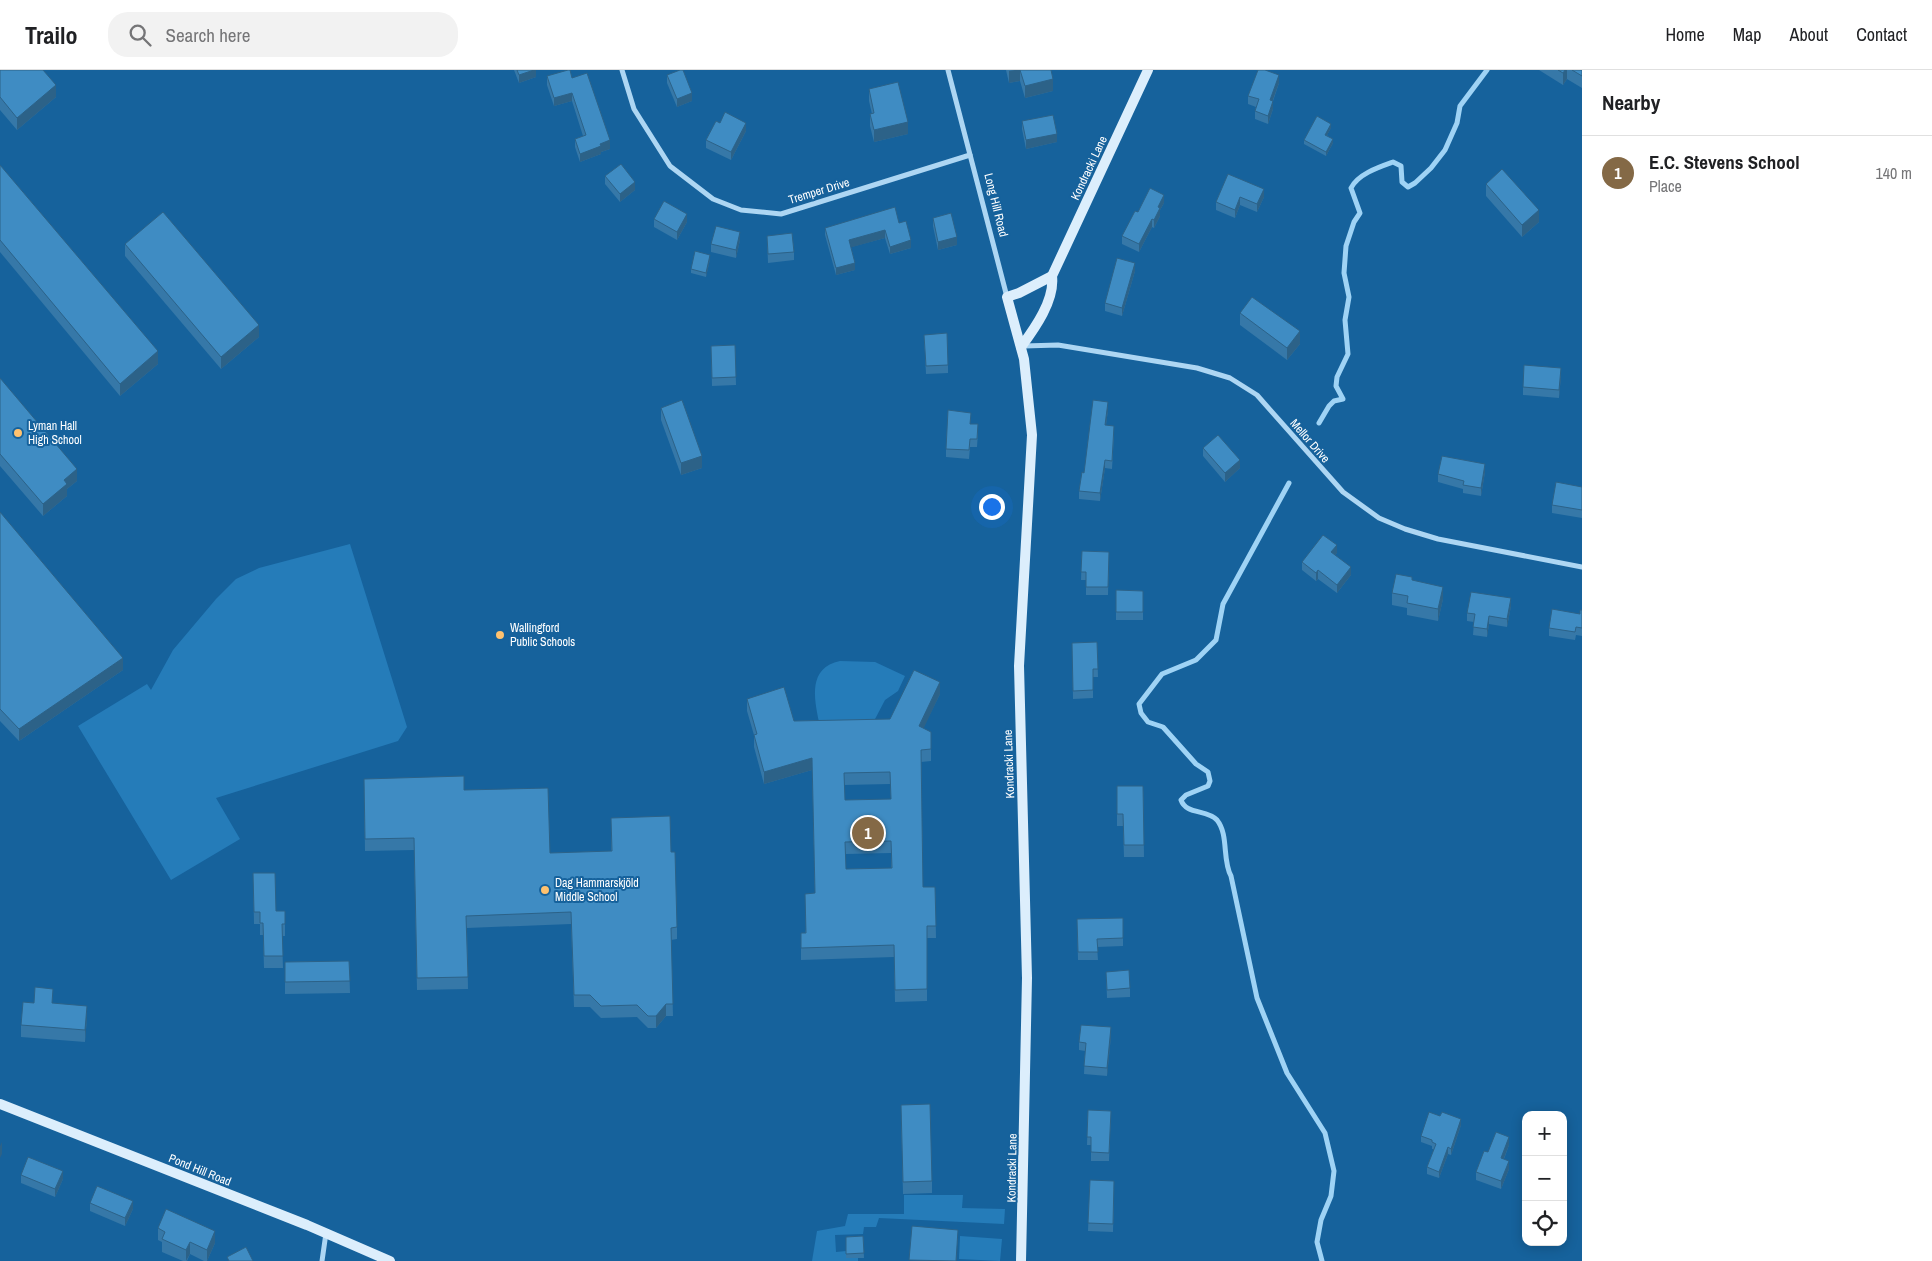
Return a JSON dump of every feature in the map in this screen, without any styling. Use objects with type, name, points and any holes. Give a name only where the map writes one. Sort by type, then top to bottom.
[{"type":"main road","name":"Kondracki Lane","points":[[1021,1261],[1028,978],[1019,674],[1032,435],[1026,372],[1021,347],[1039,320],[1052,290],[1052,276],[1148,70]]},
{"type":"main road","points":[[1007,297],[1052,276]]},
{"type":"main road","name":"Long Hill Road","points":[[1007,297],[1021,347]]},
{"type":"main road","name":"Pond Hill Road","points":[[0,1104],[326,1233],[390,1261]]},
{"type":"street","name":"Tremper Drive","points":[[622,70],[634,109],[670,166],[714,199],[741,210],[781,214],[970,155]]},
{"type":"street","name":"Long Hill Road","points":[[948,70],[1007,297]]},
{"type":"street","name":"Mellor Drive","points":[[1021,347],[1058,345],[1197,368],[1230,378],[1257,395],[1343,492],[1379,518],[1438,539],[1582,567]]},
{"type":"street","points":[[322,1261],[326,1233]]},
{"type":"shaded area","points":[[350,544],[407,727],[398,741],[216,798],[240,839],[171,880],[78,726],[147,684],[151,690],[173,650],[216,599],[236,579],[259,568]]},
{"type":"shaded area","points":[[840,661],[875,662],[905,676],[898,691],[885,700],[874,721],[819,722],[815,694],[818,677],[823,670]]},
{"type":"shaded area","points":[[904,1195],[963,1195],[962,1208],[1005,1209],[1004,1224],[879,1218],[876,1227],[864,1227],[863,1234],[835,1235],[836,1252],[846,1251],[847,1258],[858,1258],[858,1261],[812,1261],[817,1231],[845,1226],[848,1214],[904,1214]]},
{"type":"shaded area","points":[[960,1236],[1002,1239],[1000,1261],[959,1259]]},
{"type":"building","points":[[0,70],[43,70],[56,85],[17,118],[0,97]]},
{"type":"building","points":[[517,70],[534,70],[519,75]]},
{"type":"building","points":[[570,70],[572,78],[587,73],[610,140],[600,144],[601,146],[580,154],[575,139],[586,135],[572,93],[554,98],[547,76]]},
{"type":"building","points":[[683,70],[692,93],[677,99],[667,75]]},
{"type":"building","points":[[1020,70],[1051,70],[1053,79],[1025,86]]},
{"type":"building","points":[[1258,70],[1265,70],[1279,75],[1270,100],[1273,101],[1268,116],[1255,111],[1259,99],[1248,96]]},
{"type":"building","points":[[1572,70],[1582,70],[1582,76]]},
{"type":"building","points":[[898,82],[908,122],[874,130],[870,114],[874,113],[869,89]]},
{"type":"building","points":[[725,112],[746,123],[731,152],[706,140],[716,121],[720,123]]},
{"type":"building","points":[[1053,115],[1057,134],[1026,140],[1022,121]]},
{"type":"building","points":[[1317,116],[1331,124],[1325,135],[1333,139],[1326,152],[1304,140]]},
{"type":"building","points":[[621,164],[635,182],[620,194],[605,176]]},
{"type":"building","points":[[0,165],[158,351],[120,384],[0,240]]},
{"type":"building","points":[[1502,169],[1539,210],[1522,225],[1486,184]]},
{"type":"building","points":[[1228,174],[1264,189],[1257,204],[1240,197],[1235,210],[1216,202]]},
{"type":"building","points":[[1150,188],[1164,195],[1154,220],[1152,219],[1139,244],[1122,236],[1135,211],[1138,212]]},
{"type":"building","points":[[664,201],[687,214],[677,232],[654,219]]},
{"type":"building","points":[[895,207],[899,223],[906,221],[911,240],[890,247],[885,230],[849,240],[855,263],[836,268],[825,228]]},
{"type":"building","points":[[163,212],[259,325],[221,357],[125,244]]},
{"type":"building","points":[[951,213],[957,237],[938,242],[933,218]]},
{"type":"building","points":[[716,226],[740,232],[736,250],[711,244]]},
{"type":"building","points":[[792,233],[794,252],[768,254],[767,236]]},
{"type":"building","points":[[695,251],[710,255],[706,273],[691,269]]},
{"type":"building","points":[[1117,258],[1135,263],[1122,308],[1105,303]]},
{"type":"building","points":[[1252,297],[1300,331],[1287,348],[1240,313]]},
{"type":"building","points":[[947,333],[948,365],[926,366],[924,335]]},
{"type":"building","points":[[735,345],[736,377],[712,378],[711,346]]},
{"type":"building","points":[[1524,365],[1561,368],[1559,390],[1523,387]]},
{"type":"building","points":[[0,378],[77,469],[64,480],[67,484],[43,504],[0,454]]},
{"type":"building","points":[[682,400],[702,456],[681,463],[661,408]]},
{"type":"building","points":[[1093,400],[1108,402],[1105,425],[1114,426],[1112,461],[1105,460],[1100,493],[1079,491],[1082,472],[1084,473]]},
{"type":"building","points":[[948,410],[971,413],[970,424],[978,424],[977,439],[970,439],[969,450],[946,449]]},
{"type":"building","points":[[1218,435],[1240,460],[1225,473],[1203,448]]},
{"type":"building","points":[[1442,456],[1485,464],[1481,488],[1463,485],[1464,481],[1438,474]]},
{"type":"building","points":[[1556,482],[1582,487],[1582,510],[1552,505]]},
{"type":"building","points":[[0,512],[123,658],[19,729],[0,709]]},
{"type":"building","points":[[1323,535],[1337,545],[1331,552],[1351,567],[1337,585],[1318,570],[1316,573],[1302,562]]},
{"type":"building","points":[[1082,551],[1109,552],[1108,587],[1086,587],[1086,572],[1081,572]]},
{"type":"building","points":[[1396,574],[1412,577],[1412,580],[1443,587],[1438,609],[1407,603],[1408,596],[1392,593]]},
{"type":"building","points":[[1116,590],[1143,591],[1143,612],[1116,612]]},
{"type":"building","points":[[1471,592],[1511,598],[1507,619],[1489,616],[1487,629],[1473,627],[1475,614],[1467,613]]},
{"type":"building","points":[[1552,609],[1580,614],[1580,610],[1582,610],[1582,628],[1576,627],[1575,632],[1549,628]]},
{"type":"building","points":[[1097,642],[1098,669],[1093,669],[1093,690],[1073,691],[1072,643]]},
{"type":"building","points":[[914,670],[940,682],[919,726],[931,732],[931,749],[921,750],[923,887],[935,887],[936,926],[927,926],[927,989],[895,990],[894,945],[801,948],[801,933],[806,933],[805,894],[815,893],[812,758],[764,772],[754,735],[757,734],[747,699],[784,687],[794,721],[890,719]],"holes":[[[890,772],[891,799],[845,800],[844,773]],[[891,841],[892,868],[846,869],[845,842]]]},
{"type":"building","name":"Dag Hammarskjöld Middle School","points":[[464,776],[464,790],[548,788],[550,853],[612,851],[611,818],[670,816],[671,852],[675,852],[677,927],[671,928],[673,1004],[666,1004],[656,1016],[648,1016],[637,1005],[601,1006],[590,995],[574,995],[571,912],[466,916],[468,977],[417,978],[414,838],[365,839],[364,779]]},
{"type":"building","points":[[1117,786],[1143,786],[1144,845],[1124,845],[1123,814],[1117,814]]},
{"type":"building","points":[[253,873],[275,873],[276,911],[285,911],[285,924],[282,924],[283,956],[264,956],[263,923],[260,923],[260,912],[254,912]]},
{"type":"building","points":[[1123,918],[1123,938],[1097,939],[1098,952],[1078,952],[1077,919]]},
{"type":"building","points":[[349,961],[350,981],[285,982],[285,962]]},
{"type":"building","points":[[1129,970],[1130,988],[1107,990],[1106,972]]},
{"type":"building","points":[[35,987],[53,989],[52,1003],[87,1006],[85,1030],[21,1025],[23,1002],[34,1003]]},
{"type":"building","points":[[1081,1025],[1111,1027],[1107,1068],[1084,1066],[1086,1043],[1079,1042]]},
{"type":"building","points":[[930,1104],[932,1181],[903,1182],[901,1105]]},
{"type":"building","points":[[1088,1110],[1111,1111],[1109,1153],[1091,1152],[1091,1137],[1087,1137]]},
{"type":"building","points":[[1429,1112],[1440,1116],[1442,1112],[1461,1119],[1451,1149],[1448,1147],[1439,1172],[1427,1167],[1436,1144],[1432,1140],[1421,1136]]},
{"type":"building","points":[[1496,1132],[1509,1137],[1501,1158],[1509,1161],[1501,1181],[1476,1172],[1484,1151],[1488,1152]]},
{"type":"building","points":[[28,1157],[63,1171],[55,1189],[21,1175]]},
{"type":"building","points":[[1090,1180],[1114,1181],[1113,1224],[1088,1223]]},
{"type":"building","points":[[97,1186],[133,1201],[125,1218],[90,1203]]},
{"type":"building","points":[[166,1209],[215,1231],[207,1250],[190,1242],[186,1250],[162,1239],[165,1232],[158,1228]]},
{"type":"building","points":[[912,1226],[958,1230],[956,1261],[909,1260]]},
{"type":"building","points":[[863,1236],[864,1253],[846,1254],[846,1237]]},
{"type":"building","points":[[246,1247],[253,1261],[229,1261],[227,1257]]},
{"type":"waterway","points":[[1319,423],[1329,406],[1334,401],[1343,399],[1336,386],[1337,377],[1348,354],[1345,320],[1349,297],[1344,273],[1346,246],[1354,222],[1360,213],[1351,188],[1364,175],[1393,162],[1401,166],[1402,182],[1408,187],[1415,183],[1431,168],[1445,150],[1457,123],[1460,106],[1487,70]]},
{"type":"waterway","points":[[1289,483],[1223,604],[1216,640],[1196,660],[1162,674],[1139,704],[1141,713],[1148,722],[1163,727],[1196,764],[1208,772],[1210,781],[1208,786],[1186,795],[1181,800],[1187,808],[1208,814],[1217,820],[1221,826],[1228,870],[1231,876],[1257,998],[1287,1073],[1325,1133],[1334,1171],[1331,1196],[1321,1220],[1317,1242],[1322,1261]]},
{"type":"place","name":"Lyman Hall High School","points":[[18,433]]},
{"type":"place","name":"Wallingford Public Schools","points":[[500,635]]},
{"type":"place","name":"E.C. Stevens School","points":[[868,833]]},
{"type":"place","name":"Dag Hammarskjöld Middle School","points":[[545,890]]}]
